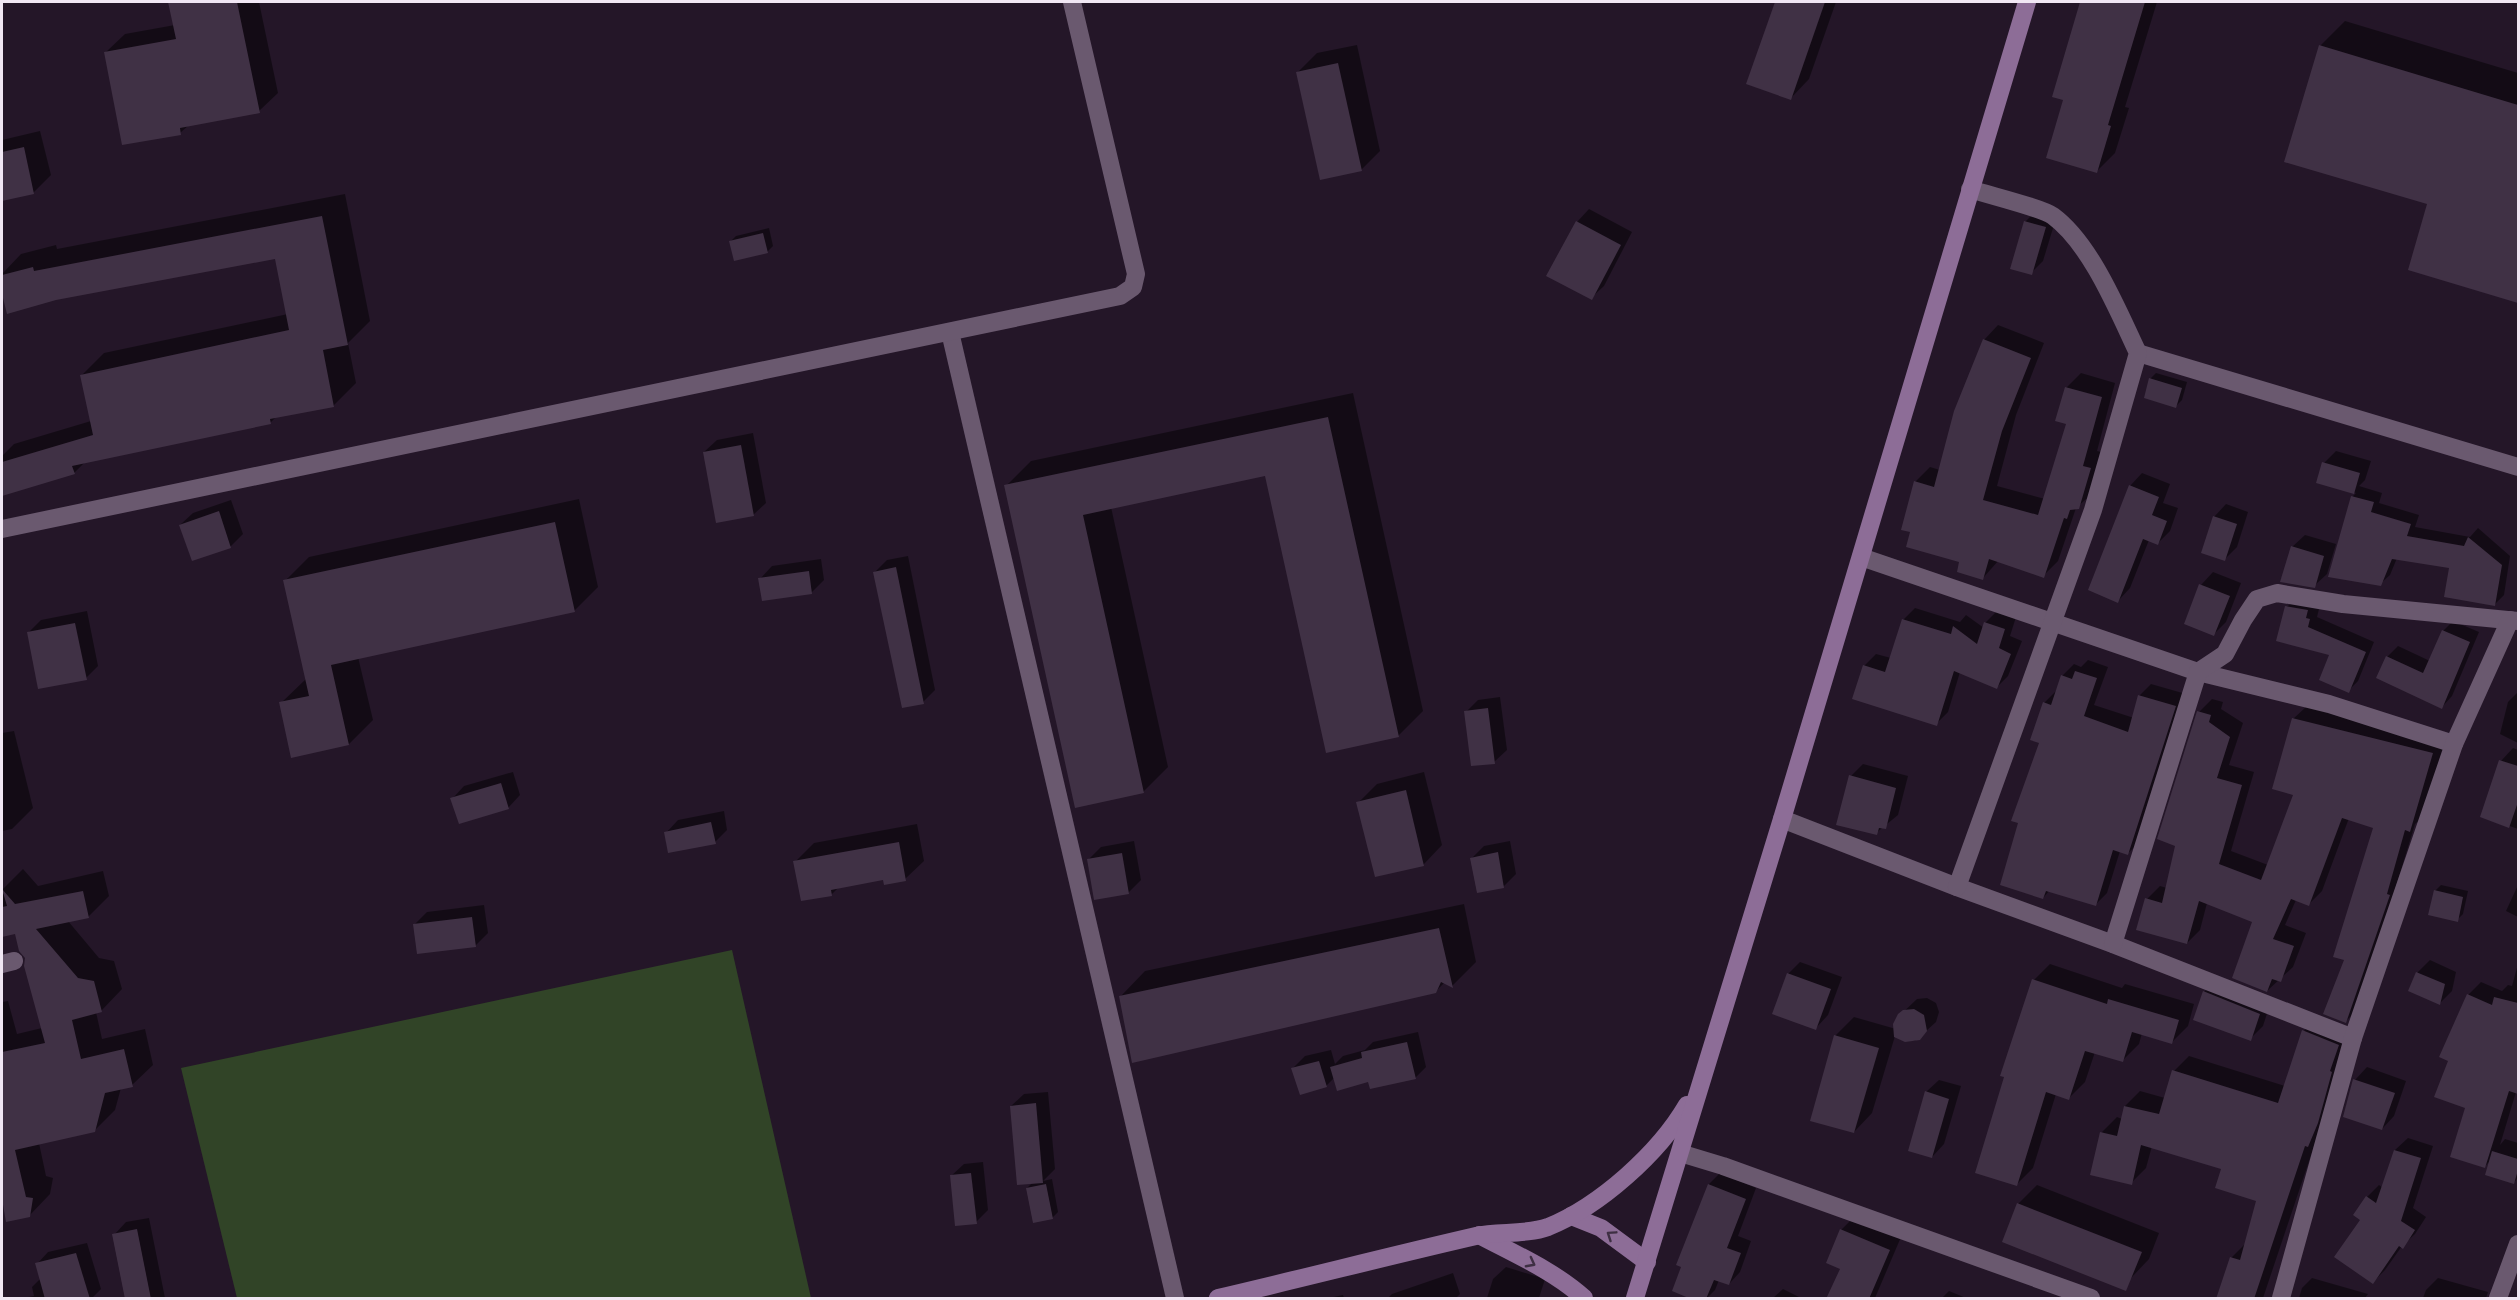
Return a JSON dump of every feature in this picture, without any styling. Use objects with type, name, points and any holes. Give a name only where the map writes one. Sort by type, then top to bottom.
[{"type":"street","points":[[2,529],[1120,296],[1133,287],[1136,274],[1072,2]]},
{"type":"street","points":[[1635,1299],[1782,819],[2027,2]]},
{"type":"street","points":[[1957,887],[2093,510],[2138,353],[2104,284],[2079,243],[2052,215],[1970,189]]},
{"type":"street","points":[[950,332],[1175,1299]]},
{"type":"street","points":[[2138,353],[2518,467]]},
{"type":"street","points":[[1861,557],[2198,672],[2329,704],[2454,744]]},
{"type":"street","points":[[2113,944],[2198,672],[2226,654],[2243,620],[2257,599],[2277,593],[2343,604],[2514,620],[2454,744],[2353,1038],[2281,1299]]},
{"type":"street","points":[[1782,819],[2113,944],[2353,1038]]},
{"type":"street","points":[[1218,1299],[1479,1235],[1545,1228],[1571,1216],[1616,1184],[1668,1134],[1702,1078]]},
{"type":"street","points":[[1680,1154],[1723,1166],[2091,1299]]},
{"type":"street","points":[[1571,1216],[1601,1228],[1647,1262]]},
{"type":"street","points":[[1479,1235],[1539,1267],[1573,1288],[1584,1299]]},
{"type":"street","points":[[2498,1299],[2518,1250]]},
{"type":"green space","points":[[732,950],[811,1298],[237,1298],[181,1068]]},
{"type":"building","points":[[168,2],[237,2],[260,113],[180,128],[181,135],[122,145],[104,52],[176,39]]},
{"type":"building","points":[[1775,2],[1825,2],[1791,100],[1746,84]]},
{"type":"building","points":[[2080,2],[2145,2],[2108,125],[2111,126],[2097,173],[2046,158],[2063,100],[2052,97]]},
{"type":"building","points":[[2319,45],[2518,105],[2518,303],[2408,270],[2427,204],[2284,162]]},
{"type":"building","points":[[1338,63],[1362,171],[1320,180],[1296,72]]},
{"type":"building","points":[[24,147],[34,194],[2,201],[2,152]]},
{"type":"building","points":[[322,216],[348,345],[323,350],[334,407],[270,419],[271,424],[72,466],[75,474],[2,496],[2,462],[93,435],[80,375],[289,330],[275,259],[56,300],[7,314],[2,294],[2,275],[33,267],[34,271]]},
{"type":"building","points":[[1576,221],[1621,245],[1592,300],[1546,276]]},
{"type":"building","points":[[2024,221],[2046,227],[2032,275],[2010,269]]},
{"type":"building","points":[[763,233],[768,253],[734,261],[729,241]]},
{"type":"building","points":[[1983,339],[2031,358],[2002,431],[1983,500],[2038,515],[2066,424],[2055,421],[2065,387],[2102,397],[2083,466],[2091,468],[2079,509],[2070,510],[2067,519],[2064,518],[2044,578],[1989,559],[1983,580],[1957,572],[1959,562],[1906,547],[1910,532],[1901,530],[1914,481],[1934,487],[1954,411]]},
{"type":"building","points":[[2149,378],[2182,388],[2176,408],[2144,398]]},
{"type":"building","points":[[1328,417],[1399,737],[1326,753],[1265,476],[1083,515],[1144,793],[1075,808],[1004,485]]},
{"type":"building","points":[[741,445],[754,516],[716,523],[703,452]]},
{"type":"building","points":[[2322,462],[2360,473],[2354,494],[2316,483]]},
{"type":"building","points":[[2129,485],[2159,497],[2152,515],[2167,521],[2158,545],[2143,539],[2118,603],[2088,590]]},
{"type":"building","points":[[2351,496],[2374,502],[2371,512],[2411,524],[2407,536],[2464,546],[2468,537],[2502,565],[2495,606],[2444,597],[2449,568],[2392,559],[2381,586],[2328,577]]},
{"type":"building","points":[[219,511],[231,548],[192,561],[179,525]]},
{"type":"building","points":[[2213,516],[2237,524],[2225,561],[2201,553]]},
{"type":"building","points":[[555,522],[575,612],[331,665],[349,745],[291,758],[279,702],[309,696],[283,580]]},
{"type":"building","points":[[2291,546],[2324,556],[2315,588],[2280,582]]},
{"type":"building","points":[[896,567],[924,704],[902,708],[873,572]]},
{"type":"building","points":[[809,571],[812,594],[762,601],[758,578]]},
{"type":"building","points":[[2199,584],[2230,596],[2214,636],[2184,624]]},
{"type":"building","points":[[2285,606],[2308,610],[2306,618],[2310,619],[2308,627],[2366,652],[2349,693],[2319,680],[2329,655],[2276,641]]},
{"type":"building","points":[[1902,619],[1951,634],[1953,626],[1977,644],[1984,622],[2005,629],[1999,648],[2011,654],[1997,689],[1954,671],[1937,726],[1852,699],[1863,665],[1885,672]]},
{"type":"building","points":[[75,623],[87,680],[38,689],[27,632]]},
{"type":"building","points":[[2442,630],[2470,642],[2442,709],[2376,678],[2386,656],[2423,673]]},
{"type":"building","points":[[2075,671],[2097,678],[2084,716],[2128,732],[2138,695],[2176,706],[2128,855],[2113,850],[2096,906],[2046,891],[2043,899],[2000,885],[2018,823],[2011,821],[2039,743],[2030,740],[2043,702],[2051,705],[2061,675],[2072,679]]},
{"type":"building","points":[[1488,708],[1495,764],[1471,766],[1464,711]]},
{"type":"building","points":[[2197,711],[2211,715],[2209,722],[2230,737],[2217,778],[2242,785],[2219,864],[2261,880],[2293,795],[2272,789],[2292,718],[2433,753],[2410,832],[2405,830],[2387,894],[2390,895],[2346,1023],[2323,1014],[2344,960],[2333,957],[2373,828],[2342,818],[2309,906],[2291,899],[2273,939],[2294,946],[2281,982],[2272,979],[2267,992],[2232,978],[2252,922],[2199,901],[2187,944],[2136,930],[2145,898],[2162,903],[2175,846],[2157,839]]},
{"type":"building","points":[[2499,760],[2518,766],[2518,802],[2509,828],[2480,817]]},
{"type":"building","points":[[1849,775],[1896,788],[1886,829],[1879,828],[1877,835],[1836,825]]},
{"type":"building","points":[[501,783],[509,809],[459,824],[450,798]]},
{"type":"building","points":[[1406,790],[1424,866],[1375,877],[1356,802]]},
{"type":"building","points":[[711,822],[716,844],[668,853],[664,832]]},
{"type":"building","points":[[899,842],[906,881],[884,885],[883,880],[831,890],[832,896],[801,901],[793,861]]},
{"type":"building","points":[[1498,852],[1504,888],[1477,893],[1470,858]]},
{"type":"building","points":[[1122,853],[1129,894],[1094,900],[1087,859]]},
{"type":"building","points":[[2,889],[15,904],[83,891],[89,918],[36,929],[78,978],[94,981],[102,1012],[72,1020],[81,1059],[124,1049],[133,1087],[105,1093],[95,1132],[15,1150],[26,1197],[33,1198],[30,1217],[6,1222],[2,1199],[2,1052],[45,1043],[24,966],[25,958],[19,951],[15,934],[2,937],[2,907],[7,906]]},
{"type":"building","points":[[2434,890],[2463,897],[2458,922],[2428,915]]},
{"type":"building","points":[[472,917],[476,947],[417,954],[413,924]]},
{"type":"building","points":[[1439,928],[1453,988],[1441,982],[1436,993],[1132,1063],[1119,996]]},
{"type":"building","points":[[2416,972],[2445,984],[2440,1005],[2408,991]]},
{"type":"building","points":[[1787,973],[1831,989],[1816,1030],[1772,1014]]},
{"type":"building","points":[[2032,979],[2107,1004],[2108,999],[2179,1020],[2172,1044],[2132,1032],[2123,1062],[2085,1051],[2069,1100],[2046,1092],[2017,1186],[1975,1173],[2004,1077],[2000,1076]]},
{"type":"building","points":[[2203,991],[2260,1014],[2251,1041],[2193,1020]]},
{"type":"building","points":[[2467,994],[2492,1005],[2494,997],[2518,1003],[2518,1094],[2509,1091],[2485,1168],[2450,1157],[2465,1108],[2434,1097],[2448,1061],[2439,1057]]},
{"type":"building","points":[[1914,1009],[1924,1015],[1927,1031],[1920,1040],[1905,1042],[1894,1037],[1893,1024],[1898,1014],[1903,1010]]},
{"type":"building","points":[[2302,1030],[2339,1045],[2330,1071],[2332,1072],[2318,1123],[2308,1147],[2305,1146],[2254,1299],[2216,1299],[2230,1257],[2240,1260],[2256,1201],[2215,1188],[2221,1169],[2141,1145],[2132,1185],[2090,1175],[2100,1132],[2117,1136],[2124,1106],[2159,1114],[2172,1070],[2278,1103]]},
{"type":"building","points":[[1834,1035],[1879,1048],[1854,1133],[1810,1121]]},
{"type":"building","points":[[1407,1042],[1416,1079],[1370,1089],[1368,1082],[1337,1091],[1330,1067],[1362,1058],[1361,1052]]},
{"type":"building","points":[[1319,1061],[1327,1087],[1300,1095],[1291,1068]]},
{"type":"building","points":[[2353,1079],[2395,1093],[2382,1130],[2343,1117]]},
{"type":"building","points":[[1925,1091],[1949,1099],[1932,1158],[1908,1151]]},
{"type":"building","points":[[1036,1103],[1043,1183],[1017,1185],[1010,1106]]},
{"type":"building","points":[[2394,1150],[2421,1158],[2401,1221],[2415,1230],[2403,1249],[2399,1246],[2373,1284],[2334,1257],[2360,1220],[2353,1215],[2366,1196],[2376,1203]]},
{"type":"building","points":[[2492,1151],[2518,1159],[2514,1184],[2485,1175]]},
{"type":"building","points":[[971,1173],[977,1224],[955,1226],[950,1175]]},
{"type":"building","points":[[1046,1184],[1053,1219],[1033,1223],[1026,1188]]},
{"type":"building","points":[[1708,1184],[1746,1199],[1727,1248],[1741,1253],[1729,1285],[1714,1280],[1706,1299],[1691,1299],[1672,1291],[1681,1267],[1676,1265]]},
{"type":"building","points":[[2017,1203],[2142,1252],[2126,1291],[2002,1242]]},
{"type":"building","points":[[137,1229],[151,1299],[125,1299],[112,1234]]},
{"type":"building","points":[[1840,1229],[1890,1250],[1869,1299],[1826,1299],[1840,1269],[1826,1263]]},
{"type":"building","points":[[76,1253],[90,1299],[45,1299],[35,1263]]}]
